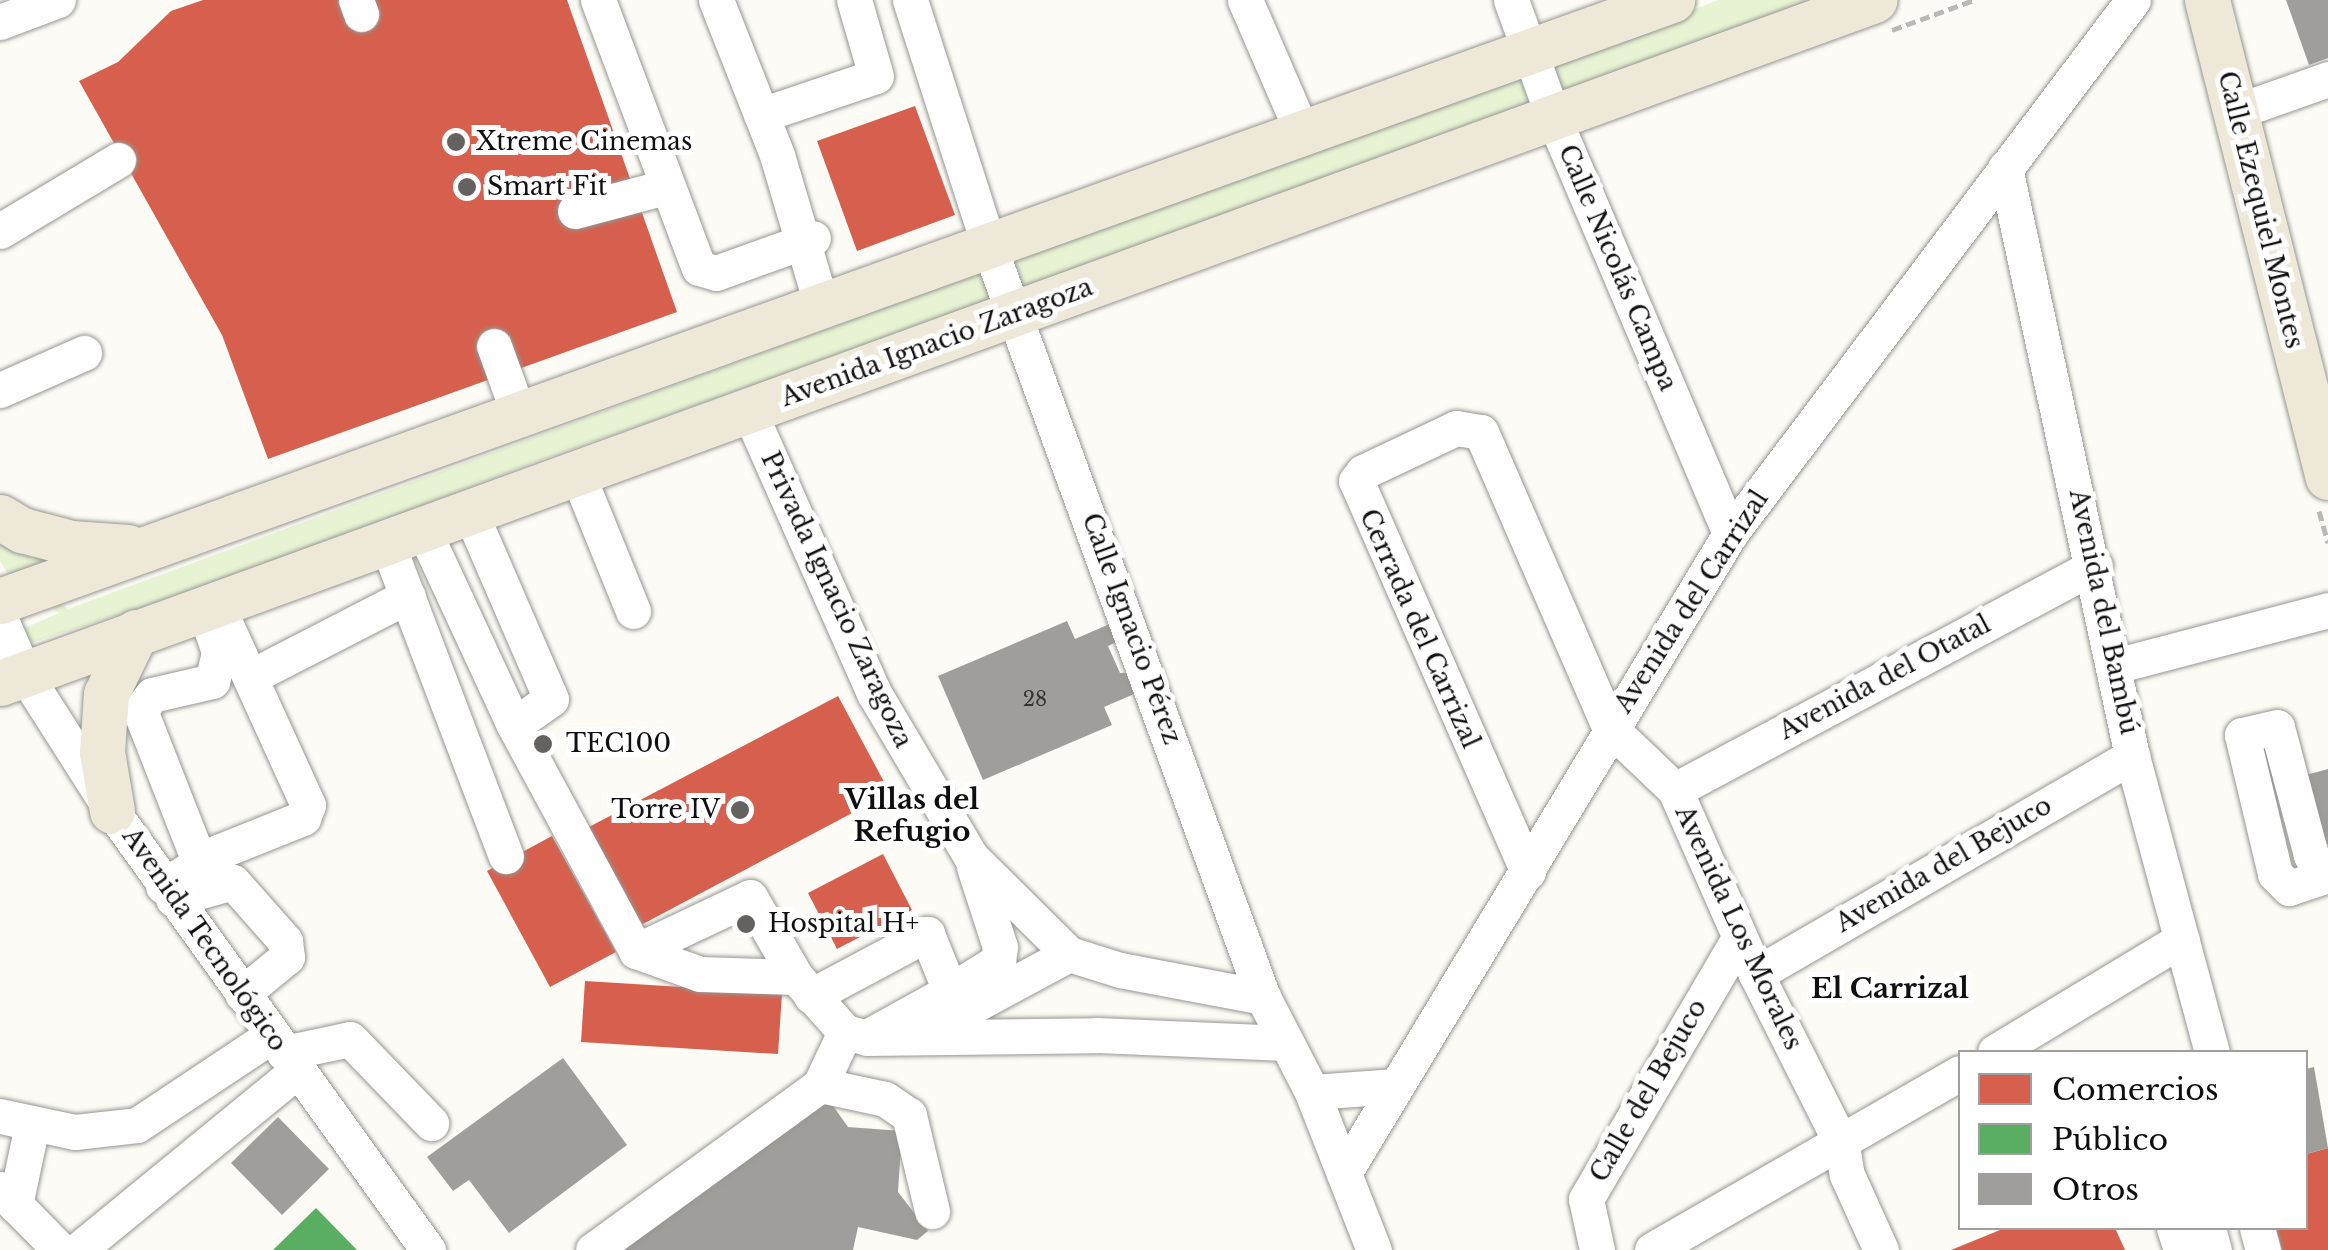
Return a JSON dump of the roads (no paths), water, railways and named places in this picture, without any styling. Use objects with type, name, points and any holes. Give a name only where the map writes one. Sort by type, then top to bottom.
[{"type":"main road","points":[[0,602],[1672,0]]},
{"type":"main road","name":"Avenida Ignacio Zaragoza","points":[[12,678],[1554,120],[1874,0]]},
{"type":"main road","name":"Calle Ezequiel Montes","points":[[2207,0],[2236,112],[2316,375],[2328,478]]},
{"type":"main road","points":[[0,517],[72,543],[150,548]]},
{"type":"main road","points":[[112,811],[102,752],[106,694],[136,632]]},
{"type":"street","points":[[13,12],[58,0]]},
{"type":"street","points":[[598,0],[660,174],[705,274],[804,236]]},
{"type":"street","points":[[716,0],[831,303]]},
{"type":"street","points":[[761,114],[876,76],[854,0]]},
{"type":"street","name":"Calle Ignacio Pérez","points":[[910,0],[989,246],[1019,314],[1263,997],[1312,1092],[1374,1250]]},
{"type":"street","points":[[1245,0],[1302,132]]},
{"type":"street","name":"Calle Nicolás Campa","points":[[1511,0],[1554,120],[1730,534]]},
{"type":"street","name":"Avenida del Carrizal","points":[[1344,1174],[1730,534],[2132,0]]},
{"type":"street","points":[[2236,112],[2328,79]]},
{"type":"street","points":[[0,231],[118,160]]},
{"type":"street","name":"Avenida del Bambú","points":[[2005,168],[2095,566],[2132,756],[2211,1050]]},
{"type":"street","points":[[575,212],[617,197],[660,174]]},
{"type":"street","points":[[494,346],[519,415]]},
{"type":"street","points":[[0,390],[84,353]]},
{"type":"street","name":"Privada Ignacio Zaragoza","points":[[749,411],[874,693],[962,843],[1069,954],[1120,970],[1263,997]]},
{"type":"street","name":"Cerrada del Carrizal","points":[[1528,872],[1358,495],[1356,481],[1363,472],[1456,428],[1482,432],[1610,728]]},
{"type":"street","points":[[577,473],[633,612]]},
{"type":"street","points":[[470,512],[551,698],[514,725]]},
{"type":"street","points":[[405,536],[514,725],[636,952],[700,974],[803,986],[927,934],[950,991]]},
{"type":"street","points":[[405,536],[408,596],[506,856]]},
{"type":"street","name":"Avenida del Otatal","points":[[1674,790],[2095,566]]},
{"type":"street","points":[[254,674],[408,596]]},
{"type":"street","points":[[163,885],[204,856],[304,818],[308,805],[254,674],[209,606]]},
{"type":"street","points":[[204,856],[140,710],[152,695],[212,681],[217,666],[209,606]]},
{"type":"street","points":[[2114,666],[2328,610]]},
{"type":"street","name":"Avenida Tecnológico","points":[[0,618],[12,678],[428,1250]]},
{"type":"street","name":"Avenida Los Morales","points":[[1610,728],[1674,790],[1756,974],[1842,1145],[1846,1175],[1881,1250]]},
{"type":"street","name":"Avenida del Bejuco","points":[[1756,974],[2132,756]]},
{"type":"street","points":[[593,1250],[820,1085],[856,1035],[983,974],[998,961],[1000,947],[962,843],[948,856],[986,934],[988,948],[979,962]]},
{"type":"street","points":[[163,885],[233,882],[286,941],[287,958],[242,994]]},
{"type":"street","points":[[636,952],[750,897],[803,986],[856,1035],[1097,1035],[1286,1042]]},
{"type":"street","name":"Calle del Bejuco","points":[[1597,1250],[1586,1199],[1739,938]]},
{"type":"street","points":[[1998,1050],[2182,939]]},
{"type":"street","points":[[914,1038],[1069,954]]},
{"type":"street","points":[[1034,986],[1079,972],[1120,970]]},
{"type":"street","points":[[60,1250],[8,1197],[16,1120],[103,1134],[137,1125],[284,1053],[350,1039],[431,1123]]},
{"type":"street","points":[[78,1250],[284,1053]]},
{"type":"street","points":[[1652,1250],[1842,1145],[1958,1074]]},
{"type":"street","points":[[820,1085],[885,1099],[909,1115],[932,1211]]},
{"type":"street","points":[[1312,1092],[1396,1086]]},
{"type":"street","points":[[2178,1230],[2203,1244]]},
{"type":"place","name":"Xtreme Cinemas","points":[[456,142]]},
{"type":"place","name":"Smart Fit","points":[[467,187]]},
{"type":"place","name":"TEC100","points":[[543,744]]},
{"type":"place","name":"Torre IV","points":[[740,810]]},
{"type":"place","name":"Hospital H+","points":[[746,924]]},
{"type":"district","name":"Villas del Refugio","points":[[912,816]]},
{"type":"district","name":"El Carrizal","points":[[1890,989]]}]
